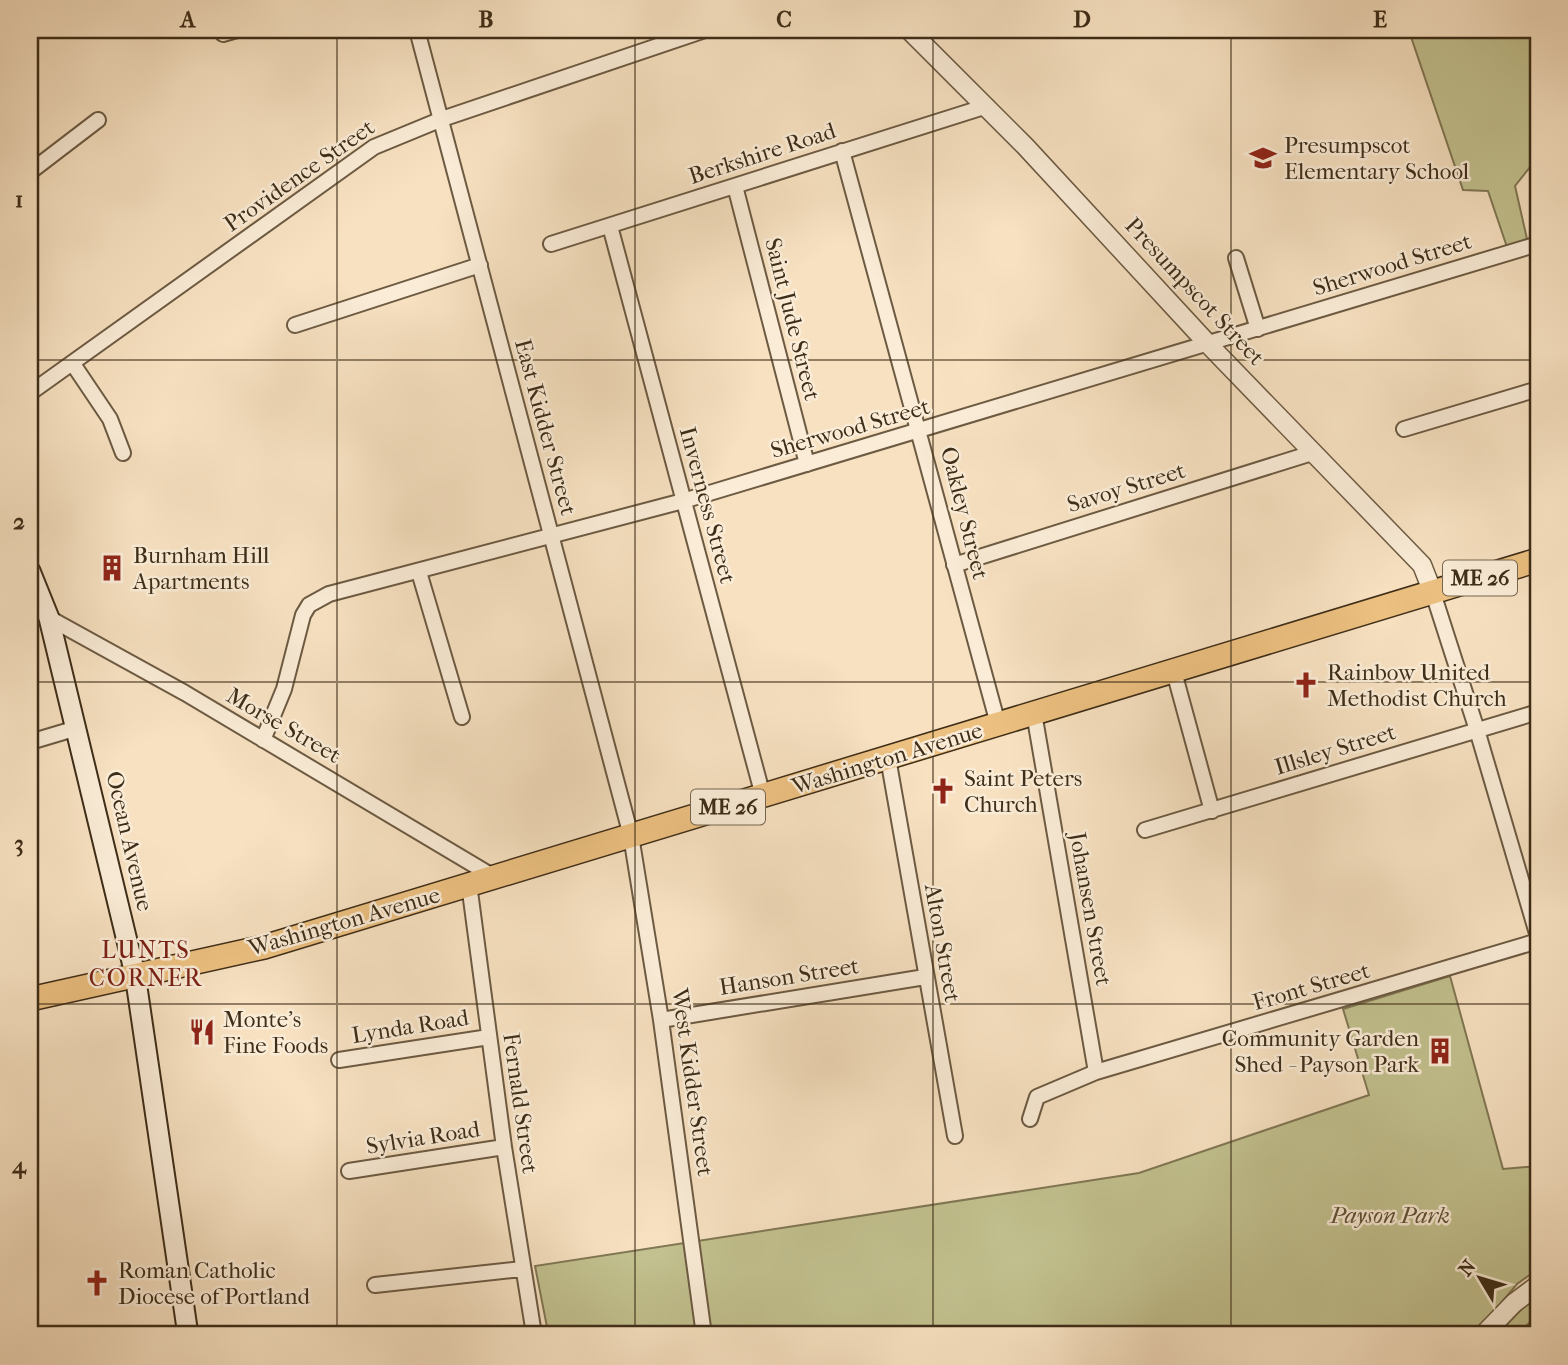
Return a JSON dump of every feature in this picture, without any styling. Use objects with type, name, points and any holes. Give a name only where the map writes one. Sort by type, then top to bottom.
[{"type":"main road","name":"Washington Avenue","points":[[30,999],[264,947],[1538,560]]},
{"type":"main road","name":"Ocean Avenue","points":[[30,572],[49,618],[135,974],[188,1335]]},
{"type":"street","name":"East Kidder Street","points":[[417,30],[631,836]]},
{"type":"street","name":"Providence Street","points":[[30,393],[374,147],[442,119],[705,30]]},
{"type":"street","name":"Presumpscot Street","points":[[909,30],[987,106],[1115,240],[1209,345],[1422,565],[1433,593]]},
{"type":"street","name":"Berkshire Road","points":[[551,244],[987,106]]},
{"type":"street","points":[[30,172],[98,120]]},
{"type":"street","name":"Oakley Street","points":[[842,151],[921,431],[954,565],[998,724]]},
{"type":"street","name":"Saint Jude Street","points":[[735,186],[807,464]]},
{"type":"street","name":"Inverness Street","points":[[611,226],[763,796]]},
{"type":"street","name":"Sherwood Street","points":[[263,740],[284,689],[294,646],[309,605],[329,594],[683,501],[1538,244]]},
{"type":"street","points":[[1236,258],[1258,329]]},
{"type":"street","points":[[295,325],[480,265]]},
{"type":"street","points":[[74,363],[110,419],[123,453]]},
{"type":"street","points":[[1404,429],[1538,389]]},
{"type":"street","name":"Savoy Street","points":[[954,565],[1312,453]]},
{"type":"street","points":[[419,572],[462,718]]},
{"type":"street","points":[[1433,593],[1478,730],[1538,939]]},
{"type":"street","name":"Morse Street","points":[[49,618],[263,740],[494,877]]},
{"type":"street","points":[[1174,672],[1212,811]]},
{"type":"street","name":"Illsley Street","points":[[1145,830],[1538,712]]},
{"type":"street","name":"Johansen Street","points":[[1034,713],[1096,1072]]},
{"type":"street","points":[[30,742],[77,728]]},
{"type":"street","name":"Alton Street","points":[[888,758],[955,1136]]},
{"type":"street","name":"West Kidder Street","points":[[631,836],[661,1020],[704,1335]]},
{"type":"street","name":"Fernald Street","points":[[469,884],[504,1147],[522,1269],[535,1333]]},
{"type":"street","name":"Front Street","points":[[1030,1119],[1037,1097],[1096,1072],[1538,939]]},
{"type":"street","name":"Hanson Street","points":[[661,1020],[925,977]]},
{"type":"street","name":"Lynda Road","points":[[339,1060],[489,1037]]},
{"type":"street","name":"Sylvia Road","points":[[349,1171],[504,1147]]},
{"type":"street","points":[[375,1285],[522,1269]]},
{"type":"street","points":[[1483,1335],[1514,1303],[1538,1284]]},
{"type":"green space","points":[[1403,30],[1538,30],[1538,157],[1515,186],[1527,239],[1507,247],[1488,191],[1463,190],[1409,31]]},
{"type":"green space","name":"Payson Park","points":[[1450,976],[1503,1169],[1538,1166],[1538,1269],[1517,1284],[1474,1335],[536,1335],[548,1332],[535,1266],[1139,1173],[1369,1095],[1343,1009]]},
{"type":"green space","points":[[1538,1292],[1538,1314],[1517,1335],[1497,1335]]},
{"type":"place","name":"Presumpscot Elementary School","points":[[1263,158]]},
{"type":"place","name":"Burnham Hill Apartments","points":[[112,568]]},
{"type":"place","name":"Rainbow United Methodist Church","points":[[1306,685]]},
{"type":"place","name":"Saint Peters Church","points":[[943,791]]},
{"type":"place","name":"Monte's Fine Foods","points":[[202,1032]]},
{"type":"place","name":"Community Garden Shed - Payson Park","points":[[1440,1051]]},
{"type":"place","name":"Roman Catholic Diocese of Portland","points":[[97,1283]]},
{"type":"district","name":"LUNTS CORNER","points":[[146,964]]}]
